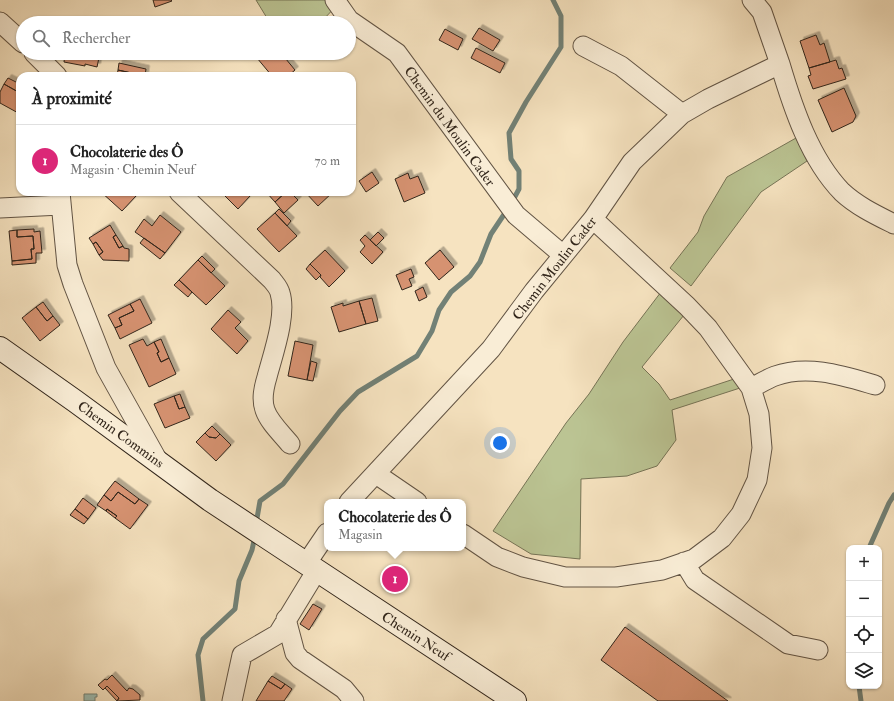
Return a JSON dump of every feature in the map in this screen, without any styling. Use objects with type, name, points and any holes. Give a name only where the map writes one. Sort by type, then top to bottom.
[{"type":"street","name":"Chemin du Moulin Cader","points":[[335,0],[346,16]]},
{"type":"street","points":[[752,0],[762,12],[791,101],[815,154],[828,174],[843,192],[865,209],[894,224]]},
{"type":"street","points":[[0,22],[16,37]]},
{"type":"street","name":"Chemin du Moulin Cader","points":[[356,25],[397,53],[516,215],[563,255]]},
{"type":"street","points":[[583,46],[621,66],[682,114]]},
{"type":"street","points":[[41,60],[53,72]]},
{"type":"street","name":"Chemin Moulin Cader","points":[[353,499],[491,349],[563,255],[593,219],[632,162],[682,114],[708,99],[780,64]]},
{"type":"street","points":[[183,196],[272,280],[280,291],[282,302],[280,326],[265,385],[263,400],[264,409],[267,415],[290,444]]},
{"type":"street","points":[[0,208],[61,198],[67,265],[73,284],[106,368],[158,461]]},
{"type":"street","points":[[466,536],[497,558],[523,568],[565,577],[616,577],[662,570],[694,558],[722,538],[741,514],[757,480],[762,448],[758,414],[751,388],[708,328],[687,306],[593,219]]},
{"type":"street","name":"Chemin Commins","points":[[0,348],[210,500],[312,567]]},
{"type":"street","points":[[751,388],[775,376],[794,372],[818,372],[842,375],[875,385]]},
{"type":"street","points":[[376,474],[413,499]]},
{"type":"street","points":[[232,701],[242,655],[278,634],[324,540]]},
{"type":"street","points":[[684,562],[695,580],[788,644],[818,650]]},
{"type":"street","name":"Chemin Neuf","points":[[312,567],[515,701]]},
{"type":"street","points":[[286,619],[295,653],[300,659],[344,689],[354,701]]},
{"type":"green space","points":[[256,0],[342,0],[327,16],[266,16]]},
{"type":"green space","points":[[796,138],[807,161],[761,192],[691,286],[670,268],[698,232],[704,216],[727,177]]},
{"type":"green space","points":[[661,292],[684,315],[642,367],[659,384],[670,400],[734,379],[740,388],[672,410],[676,440],[657,466],[627,476],[581,479],[580,559],[531,554],[493,531],[566,423],[589,394],[623,342]]},
{"type":"water","points":[[84,694],[97,694],[97,697],[95,697],[95,701],[84,701]]},
{"type":"building","points":[[153,0],[171,0],[172,1],[155,7]]},
{"type":"building","points":[[479,28],[500,40],[493,51],[472,39]]},
{"type":"building","points":[[445,29],[463,39],[458,50],[439,40]]},
{"type":"building","points":[[816,35],[820,45],[824,43],[830,62],[809,68],[800,41]]},
{"type":"building","points":[[476,48],[505,63],[500,73],[471,58]]},
{"type":"building","points":[[64,60],[98,60],[97,67],[64,62]]},
{"type":"building","points":[[259,60],[287,60],[295,70],[293,72],[269,72]]},
{"type":"building","points":[[836,60],[839,69],[842,68],[846,79],[813,89],[808,76],[811,75],[809,68]]},
{"type":"building","points":[[119,63],[146,69],[146,72],[127,72],[118,70]]},
{"type":"building","points":[[8,78],[16,82],[16,91],[4,84]]},
{"type":"building","points":[[4,84],[16,91],[16,112],[0,103],[0,92]]},
{"type":"building","points":[[844,88],[856,116],[853,122],[832,132],[818,100]]},
{"type":"building","points":[[372,172],[379,183],[366,192],[359,181]]},
{"type":"building","points":[[408,173],[410,179],[418,176],[425,193],[404,202],[395,179]]},
{"type":"building","points":[[105,196],[136,196],[122,211]]},
{"type":"building","points":[[225,196],[250,196],[238,209]]},
{"type":"building","points":[[270,196],[282,196],[275,202]]},
{"type":"building","points":[[282,196],[294,196],[298,200],[284,213],[275,202]]},
{"type":"building","points":[[309,196],[329,196],[318,206]]},
{"type":"building","points":[[279,209],[291,221],[287,226],[275,213]]},
{"type":"building","points":[[275,213],[297,236],[279,252],[257,229]]},
{"type":"building","points":[[160,215],[181,232],[165,253],[135,232],[144,219],[152,226]]},
{"type":"building","points":[[110,225],[116,235],[113,237],[119,248],[123,246],[124,248],[129,249],[129,261],[103,260],[99,255],[103,252],[96,242],[93,244],[89,238]]},
{"type":"building","points":[[34,229],[34,232],[40,231],[42,253],[36,253],[36,263],[12,265],[12,261],[32,259],[31,249],[34,249],[33,236],[17,237],[17,230]]},
{"type":"building","points":[[17,230],[17,237],[33,236],[34,249],[31,249],[32,259],[12,261],[9,231]]},
{"type":"building","points":[[378,232],[384,238],[376,246],[370,240]]},
{"type":"building","points":[[116,235],[123,246],[119,248],[113,237]]},
{"type":"building","points":[[365,235],[383,252],[372,264],[360,252],[365,246],[360,240]]},
{"type":"building","points":[[144,238],[165,253],[160,259],[140,243]]},
{"type":"building","points":[[96,242],[103,252],[99,255],[93,244]]},
{"type":"building","points":[[325,250],[345,271],[329,287],[320,277],[321,275],[310,264]]},
{"type":"building","points":[[440,250],[454,267],[439,280],[425,263]]},
{"type":"building","points":[[202,256],[215,269],[211,273],[198,260]]},
{"type":"building","points":[[198,260],[225,286],[206,305],[179,280]]},
{"type":"building","points":[[310,264],[321,275],[316,280],[306,269]]},
{"type":"building","points":[[411,269],[414,277],[409,279],[412,286],[402,290],[396,275]]},
{"type":"building","points":[[179,280],[192,292],[188,297],[174,285]]},
{"type":"building","points":[[423,287],[427,297],[419,301],[415,291]]},
{"type":"building","points":[[372,298],[378,321],[366,324],[359,301]]},
{"type":"building","points":[[140,299],[152,323],[120,339],[115,328],[122,325],[119,318],[134,311],[130,304]]},
{"type":"building","points":[[359,301],[366,324],[339,332],[331,307],[343,303],[343,306]]},
{"type":"building","points":[[43,302],[53,316],[47,321],[36,307]]},
{"type":"building","points":[[130,304],[134,311],[119,318],[122,325],[115,328],[108,315]]},
{"type":"building","points":[[36,307],[47,321],[53,316],[60,325],[40,341],[22,318]]},
{"type":"building","points":[[228,310],[241,322],[235,328],[248,341],[237,354],[211,329]]},
{"type":"building","points":[[143,339],[147,346],[154,342],[159,352],[157,353],[161,362],[169,358],[176,374],[149,387],[129,345]]},
{"type":"building","points":[[161,339],[169,358],[161,362],[157,353],[159,352],[154,342]]},
{"type":"building","points":[[295,341],[313,345],[307,380],[288,376]]},
{"type":"building","points":[[311,361],[317,363],[313,381],[307,380]]},
{"type":"building","points":[[180,394],[185,407],[179,409],[174,396]]},
{"type":"building","points":[[174,396],[179,409],[185,407],[190,418],[165,428],[154,404]]},
{"type":"building","points":[[212,426],[220,434],[216,438],[209,437],[205,433]]},
{"type":"building","points":[[205,433],[209,437],[216,438],[220,434],[231,445],[216,461],[196,442]]},
{"type":"building","points":[[115,481],[139,499],[135,504],[118,492],[111,501],[104,495]]},
{"type":"building","points":[[118,492],[135,504],[139,499],[148,505],[130,529],[115,518],[117,516],[107,509],[106,511],[97,505],[104,495],[111,501]]},
{"type":"building","points":[[83,498],[96,508],[88,519],[75,509]]},
{"type":"building","points":[[75,509],[88,519],[84,524],[70,515]]},
{"type":"building","points":[[107,509],[117,516],[115,518],[106,511]]},
{"type":"building","points":[[313,604],[322,609],[309,630],[300,624]]},
{"type":"building","points":[[625,627],[728,701],[658,701],[601,660]]},
{"type":"building","points":[[112,675],[127,691],[129,688],[133,689],[140,695],[140,700],[117,701],[119,698],[107,686],[103,690],[98,685]]},
{"type":"building","points":[[272,676],[285,684],[281,689],[268,681]]},
{"type":"building","points":[[268,681],[281,689],[285,684],[292,689],[284,701],[256,701]]},
{"type":"building","points":[[107,686],[119,698],[117,701],[105,688]]},
{"type":"waterway","points":[[512,202],[519,189],[519,171],[511,159],[509,133],[526,102],[561,47],[561,16],[553,0]]},
{"type":"waterway","points":[[256,524],[260,501],[283,484],[340,411],[358,392],[417,356],[432,331],[439,310],[451,292],[470,276],[480,262],[491,234],[507,210]]},
{"type":"waterway","points":[[870,545],[894,495]]},
{"type":"waterway","points":[[203,701],[198,655],[203,639],[235,609],[239,581],[252,550],[255,536]]},
{"type":"waterway","points":[[859,689],[861,701]]},
{"type":"place","name":"Chocolaterie des Ô","points":[[395,579]]}]
